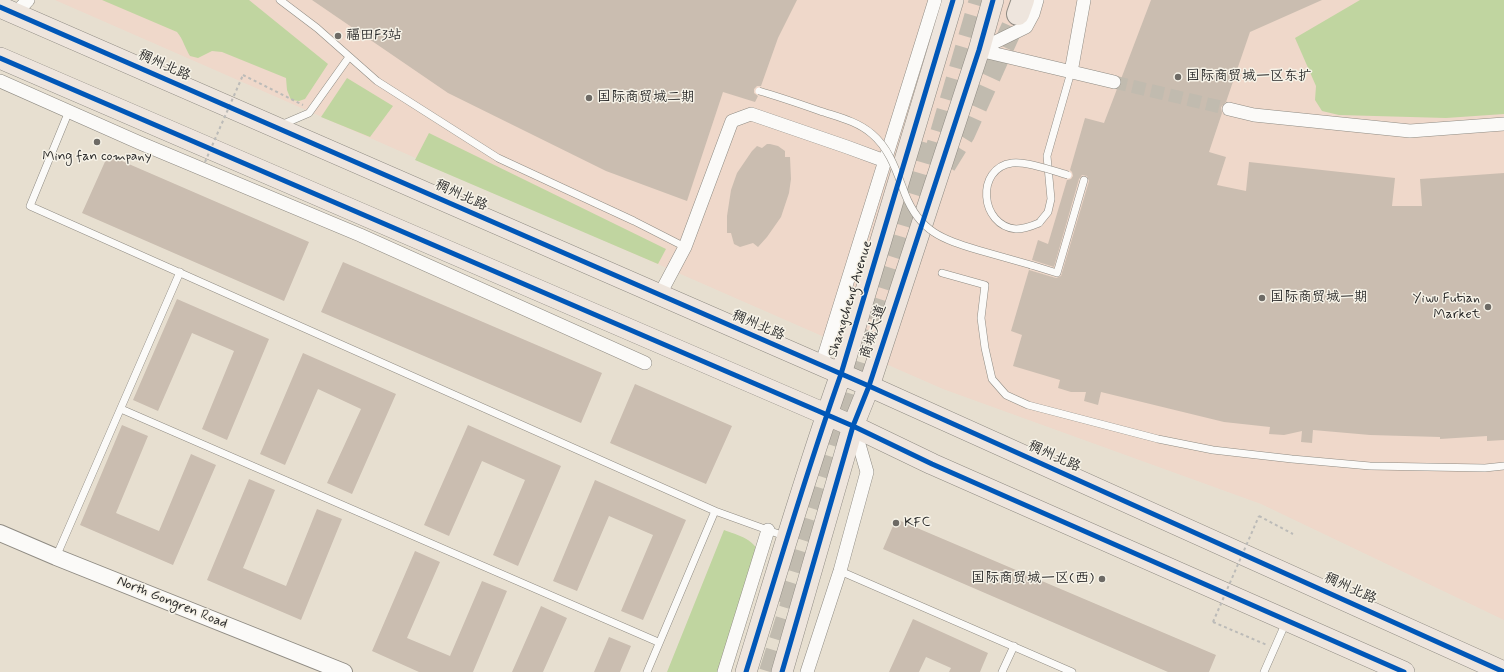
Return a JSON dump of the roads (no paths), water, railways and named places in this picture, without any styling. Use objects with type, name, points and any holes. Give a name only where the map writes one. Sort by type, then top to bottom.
[{"type":"main road","name":"Shangcheng Avenue","points":[[746,672],[778,534],[827,415],[841,374],[953,0]]},
{"type":"main road","name":"商城大道","points":[[782,672],[853,426],[869,386],[979,50],[993,0]]},
{"type":"main road","name":"稠州北路","points":[[14,7],[276,127],[659,296],[869,386],[1504,672]]},
{"type":"main road","points":[[0,58],[853,426],[932,464],[1404,672]]},
{"type":"street","points":[[821,366],[934,0]]},
{"type":"street","points":[[979,50],[1026,27],[1033,14],[1037,0]]},
{"type":"street","points":[[1071,72],[1084,0]]},
{"type":"street","points":[[979,50],[1114,82]]},
{"type":"street","points":[[0,81],[360,235],[645,363]]},
{"type":"street","points":[[1229,109],[1254,115],[1410,131],[1504,124]]},
{"type":"street","points":[[659,296],[685,247],[732,120],[751,114],[847,146],[885,161]]},
{"type":"street","points":[[807,672],[840,571],[867,472],[853,426]]},
{"type":"street","name":"North Gongren Road","points":[[0,532],[56,557],[344,672]]},
{"type":"street","points":[[724,672],[778,534]]},
{"type":"lane","points":[[280,0],[317,28],[377,81],[498,158],[634,220],[685,247]]},
{"type":"lane","points":[[276,127],[309,113],[349,57]]},
{"type":"lane","points":[[1068,175],[1021,163],[1012,163],[1001,166],[993,173],[985,190],[986,200],[990,211],[996,219],[1005,226],[1016,229],[1028,227],[1039,222],[1048,212],[1051,199],[1047,156],[1071,72]]},
{"type":"lane","points":[[759,90],[856,123],[873,134],[886,149],[909,204],[917,217],[927,228],[939,237],[1057,273],[1084,180]]},
{"type":"lane","points":[[68,111],[30,206],[715,510],[778,534]]},
{"type":"lane","points":[[56,557],[180,272]]},
{"type":"lane","points":[[942,272],[985,285],[981,318],[985,348],[992,379],[1006,395],[1028,405],[1158,439],[1213,450],[1370,466],[1485,468],[1504,466]]},
{"type":"lane","points":[[121,409],[658,642]]},
{"type":"lane","points":[[647,672],[658,642],[715,510]]},
{"type":"lane","points":[[840,571],[1072,672]]},
{"type":"lane","points":[[1264,672],[1287,620]]},
{"type":"lane","points":[[1002,672],[1014,646]]},
{"type":"tunnel","points":[[932,164],[980,0]]},
{"type":"tunnel","points":[[945,165],[964,134],[1018,14]]},
{"type":"tunnel","points":[[1114,82],[1229,109]]},
{"type":"tunnel","points":[[783,603],[927,143]]},
{"type":"tunnel","points":[[770,672],[796,589]]},
{"type":"place","name":"福田F3站","points":[[338,36]]},
{"type":"place","name":"国际商贸城一区东扩","points":[[1178,77]]},
{"type":"place","name":"国际商贸城二期","points":[[589,98]]},
{"type":"place","name":"Ming fan company","points":[[97,142]]},
{"type":"place","name":"国际商贸城一期","points":[[1262,298]]},
{"type":"place","name":"Yiwu Futian Market","points":[[1488,307]]},
{"type":"place","name":"KFC","points":[[896,523]]},
{"type":"place","name":"国际商贸城一区(西)","points":[[1102,579]]}]
